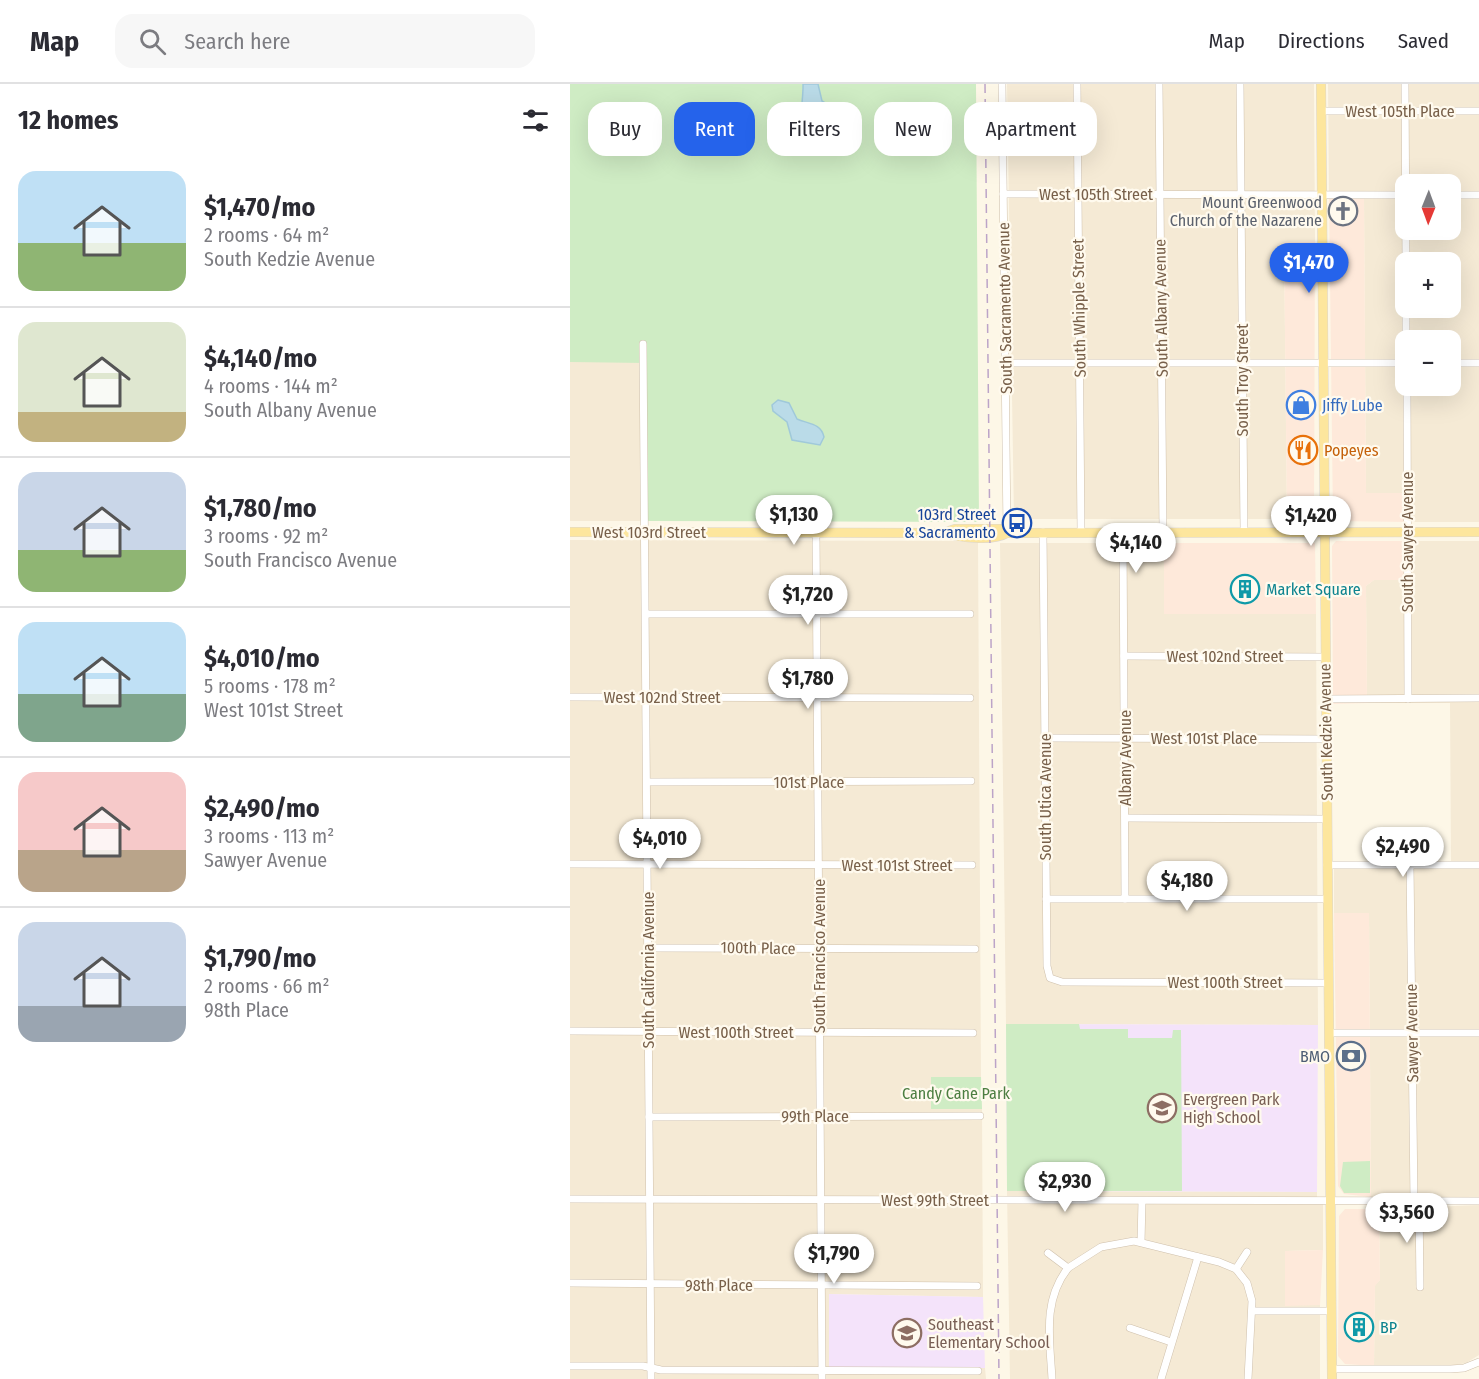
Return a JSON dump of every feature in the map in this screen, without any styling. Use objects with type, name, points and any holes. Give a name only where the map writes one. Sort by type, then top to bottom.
[{"type":"main road","name":"South Kedzie Avenue","points":[[1321,84],[1332,1374]]},
{"type":"main road","name":"West 103rd Street","points":[[570,532],[943,533],[956,536],[989,537],[1007,533],[1043,532],[1479,532]]},
{"type":"street","name":"South Sacramento Avenue","points":[[1002,84],[1007,533]]},
{"type":"street","name":"South Whipple Street","points":[[1077,84],[1081,532]]},
{"type":"street","name":"South Albany Avenue","points":[[1159,84],[1163,532]]},
{"type":"street","name":"South Troy Street","points":[[1240,84],[1244,531]]},
{"type":"street","points":[[1405,84],[1405,174]]},
{"type":"street","name":"West 105th Place","points":[[1321,111],[1479,111]]},
{"type":"street","name":"West 105th Street","points":[[1003,194],[1395,195]]},
{"type":"street","points":[[1461,195],[1479,195]]},
{"type":"street","name":"South California Avenue","points":[[643,344],[651,1379]]},
{"type":"street","points":[[1005,363],[1395,363]]},
{"type":"street","points":[[1461,363],[1479,363]]},
{"type":"street","name":"South Sawyer Avenue","points":[[1407,396],[1408,699]]},
{"type":"street","name":"South Francisco Avenue","points":[[816,532],[822,1375]]},
{"type":"street","name":"South Utica Avenue","points":[[1043,532],[1047,966],[1050,978]]},
{"type":"street","name":"Albany Avenue","points":[[1123,532],[1125,899]]},
{"type":"street","points":[[646,614],[970,614]]},
{"type":"street","name":"West 102nd Street","points":[[1124,656],[1326,657]]},
{"type":"street","name":"West 102nd Street","points":[[570,697],[970,698]]},
{"type":"street","points":[[1326,699],[1479,698]]},
{"type":"street","name":"West 101st Place","points":[[1045,738],[1326,739]]},
{"type":"street","name":"101st Place","points":[[647,782],[971,781]]},
{"type":"street","points":[[1125,818],[1327,819]]},
{"type":"street","name":"West 101st Street","points":[[570,864],[972,865]]},
{"type":"street","name":"Sawyer Avenue","points":[[1410,865],[1412,1033],[1420,1287]]},
{"type":"street","points":[[1327,866],[1479,865]]},
{"type":"street","points":[[1046,899],[1328,899]]},
{"type":"street","name":"100th Place","points":[[648,948],[975,949]]},
{"type":"street","name":"West 100th Street","points":[[1050,978],[1062,982],[1328,983]]},
{"type":"street","name":"West 100th Street","points":[[570,1031],[973,1033]]},
{"type":"street","points":[[1329,1033],[1479,1033]]},
{"type":"street","name":"99th Place","points":[[650,1117],[980,1116]]},
{"type":"street","name":"West 99th Street","points":[[570,1199],[1479,1201]]},
{"type":"street","points":[[1141,1242],[1142,1201]]},
{"type":"street","points":[[1052,1379],[1049,1312],[1056,1287],[1068,1268],[1101,1247],[1125,1242],[1141,1242],[1198,1257],[1236,1269],[1243,1276],[1250,1292],[1252,1311],[1248,1379]]},
{"type":"street","points":[[1236,1269],[1247,1252]]},
{"type":"street","points":[[1048,1253],[1068,1268]]},
{"type":"street","points":[[1161,1379],[1198,1257]]},
{"type":"street","name":"98th Place","points":[[570,1283],[976,1286]]},
{"type":"street","points":[[1252,1311],[1331,1311]]},
{"type":"street","points":[[1130,1328],[1171,1342]]},
{"type":"street","points":[[1332,1374],[1464,1368],[1479,1362]]},
{"type":"street","points":[[570,1366],[822,1375],[978,1371]]},
{"type":"shaded area","points":[[1007,84],[1314,84],[1315,241],[1284,242],[1287,519],[1014,519],[1008,156],[1097,156],[1097,102],[1007,102]]},
{"type":"shaded area","points":[[1328,84],[1479,84],[1479,522],[1407,522],[1366,493],[1364,196],[1329,195]]},
{"type":"shaded area","points":[[1329,195],[1364,196],[1366,493],[1407,493],[1407,522],[1333,521]]},
{"type":"shaded area","points":[[1315,241],[1314,518],[1287,519],[1284,242]]},
{"type":"shaded area","points":[[570,362],[645,362],[647,521],[570,521]]},
{"type":"shaded area","points":[[570,540],[978,541],[981,1077],[932,1077],[931,1108],[982,1109],[983,1297],[830,1294],[830,1368],[985,1368],[986,1379],[570,1379]]},
{"type":"shaded area","points":[[1336,541],[1403,541],[1404,580],[1374,580],[1366,586],[1367,703],[1333,704],[1332,546]]},
{"type":"shaded area","points":[[1403,541],[1479,541],[1479,1197],[1371,1197],[1369,913],[1334,913],[1334,862],[1451,861],[1450,703],[1367,703],[1366,586],[1374,580],[1404,579]]},
{"type":"shaded area","points":[[1000,543],[1164,543],[1164,614],[1316,614],[1318,1025],[1006,1024]]},
{"type":"shaded area","name":"Market Square","points":[[1164,543],[1315,543],[1316,614],[1164,614]]},
{"type":"shaded area","points":[[1334,913],[1369,913],[1371,1197],[1344,1194],[1338,1186]]},
{"type":"shaded area","name":"Evergreen Park High School","points":[[1006,1024],[1318,1025],[1317,1192],[1007,1191]]},
{"type":"shaded area","points":[[1007,1191],[1317,1192],[1317,1202],[1323,1202],[1323,1250],[1285,1251],[1285,1305],[1320,1305],[1320,1379],[1010,1379]]},
{"type":"shaded area","points":[[1479,1205],[1479,1355],[1466,1363],[1456,1365],[1374,1366],[1375,1285],[1380,1280],[1379,1209]]},
{"type":"shaded area","points":[[1345,1209],[1379,1209],[1380,1280],[1375,1286],[1374,1366],[1345,1364],[1338,1356],[1339,1216]]},
{"type":"shaded area","points":[[1323,1250],[1320,1305],[1285,1306],[1285,1251]]},
{"type":"shaded area","name":"Southeast Elementary School","points":[[829,1294],[983,1297],[985,1368],[829,1368]]},
{"type":"green space","points":[[570,84],[976,84],[976,102],[964,102],[964,156],[976,156],[979,522],[647,521],[645,363],[570,362]]},
{"type":"green space","points":[[1006,1024],[1079,1024],[1080,1029],[1128,1029],[1128,1038],[1172,1038],[1173,1030],[1181,1030],[1182,1191],[1007,1191]]},
{"type":"green space","name":"Candy Cane Park","points":[[931,1077],[981,1077],[982,1109],[931,1109]]},
{"type":"green space","points":[[1370,1161],[1370,1193],[1344,1193],[1340,1186],[1343,1162]]},
{"type":"water","points":[[803,84],[818,84],[824,102],[802,102]]},
{"type":"water","points":[[778,400],[789,403],[797,419],[820,429],[824,437],[820,445],[792,440],[787,422],[773,411],[772,405]]},
{"type":"railway","points":[[985,84],[999,1379]]},
{"type":"place","name":"Mount Greenwood Church of the Nazarene","points":[[1343,211]]},
{"type":"place","name":"Jiffy Lube","points":[[1301,405]]},
{"type":"place","name":"Popeyes","points":[[1303,450]]},
{"type":"place","name":"103rd Street & Sacramento","points":[[1017,523]]},
{"type":"place","name":"Market Square","points":[[1245,589]]},
{"type":"place","name":"BMO","points":[[1351,1056]]},
{"type":"place","name":"Evergreen Park High School","points":[[1162,1108]]},
{"type":"place","name":"BP","points":[[1359,1327]]},
{"type":"place","name":"Southeast Elementary School","points":[[907,1333]]}]
